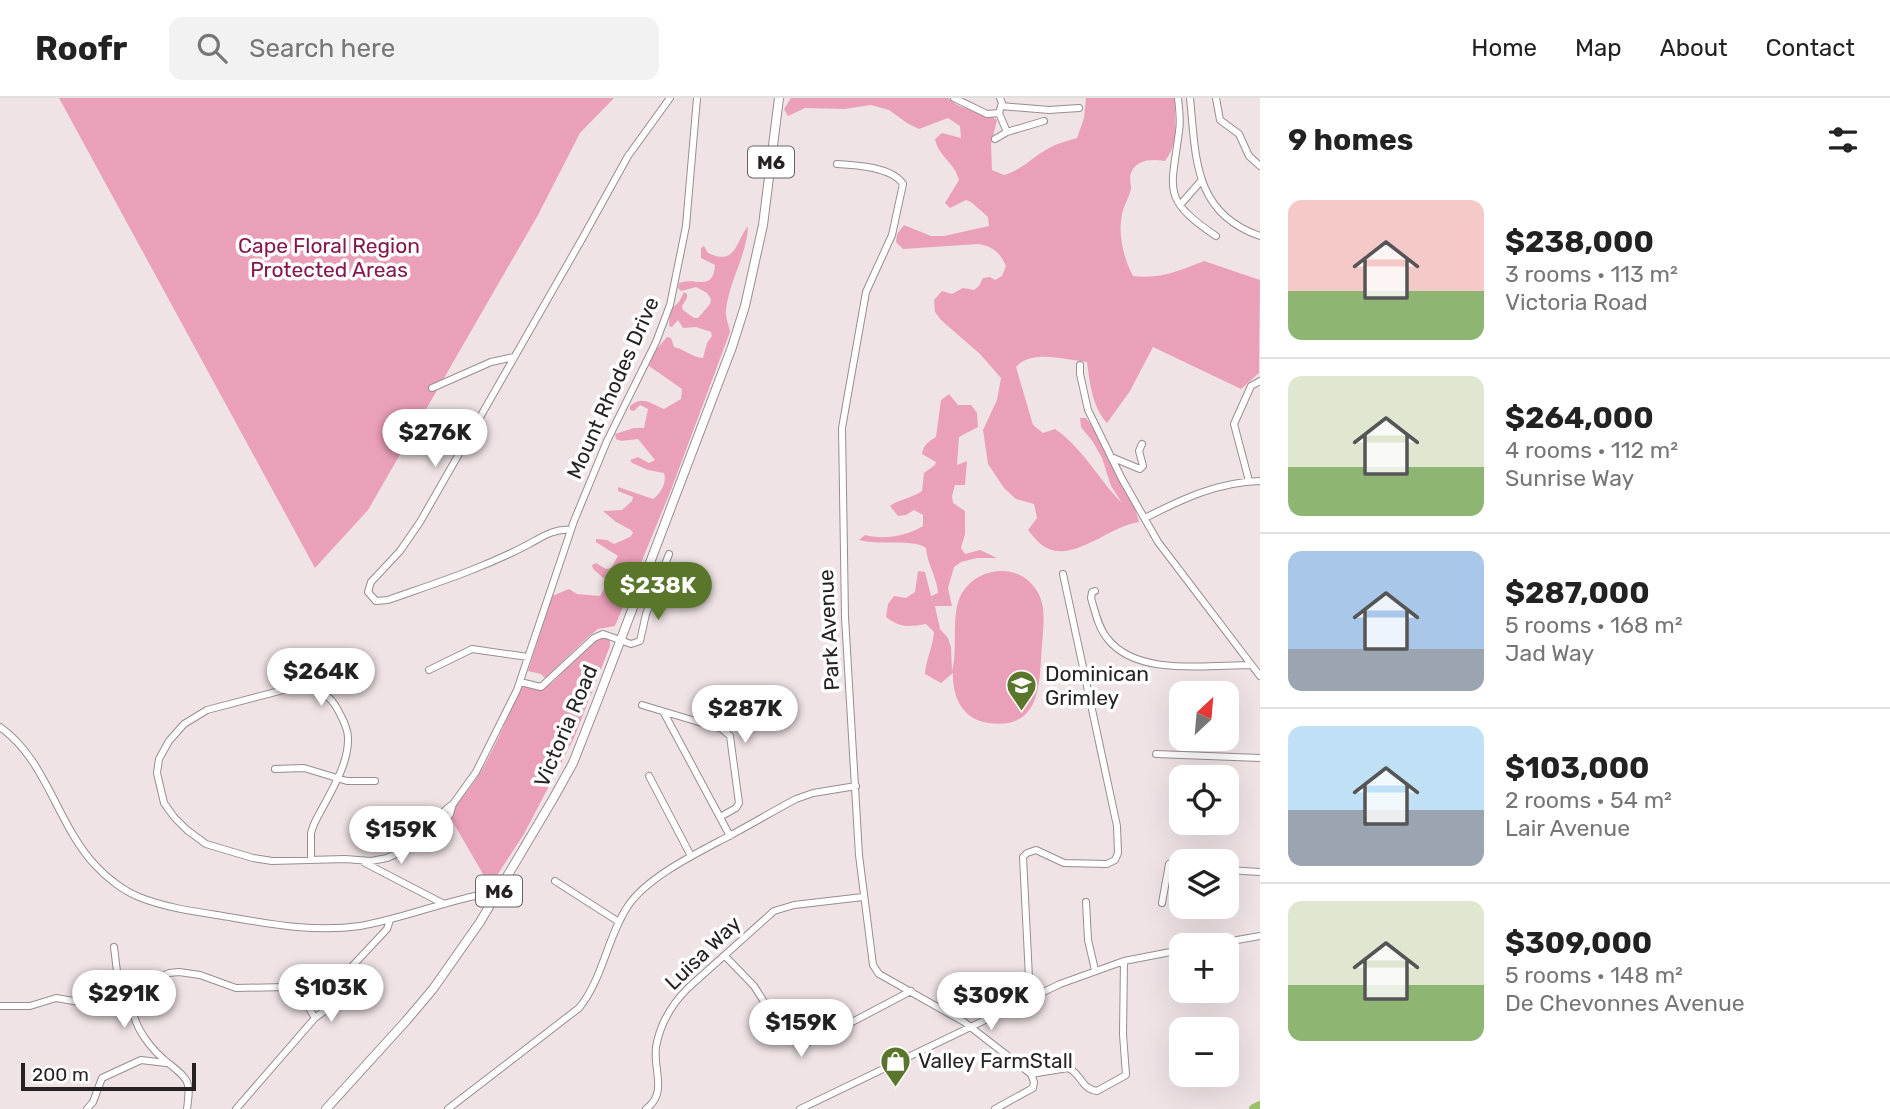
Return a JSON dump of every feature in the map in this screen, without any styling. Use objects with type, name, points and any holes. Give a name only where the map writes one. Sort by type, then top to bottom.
[{"type":"main road","name":"Victoria Road","points":[[326,1109],[433,989],[493,900],[554,799],[573,762],[733,347],[763,225],[779,98]]},
{"type":"street","points":[[570,530],[557,530],[503,558],[458,577],[388,600],[381,602],[372,598],[368,592],[369,586],[415,530],[628,156],[670,98]]},
{"type":"street","name":"Mount Rhodes Drive","points":[[363,862],[387,858],[429,839],[444,809],[453,804],[476,772],[520,682],[570,530],[607,441],[656,342],[670,304],[686,226],[697,98]]},
{"type":"street","points":[[954,98],[987,114],[1000,110],[1079,108]]},
{"type":"street","points":[[1000,98],[1000,110],[1007,132]]},
{"type":"street","points":[[1178,98],[1180,127],[1172,177],[1175,195],[1180,205],[1196,222],[1216,236]]},
{"type":"street","points":[[1189,98],[1196,168],[1200,181],[1210,200],[1226,218],[1242,229],[1260,236]]},
{"type":"street","points":[[1216,98],[1220,120],[1239,134],[1248,156],[1260,166]]},
{"type":"street","points":[[995,139],[1007,132],[1044,121]]},
{"type":"street","name":"Park Avenue","points":[[836,164],[886,171],[898,176],[903,184],[892,235],[866,292],[842,428],[845,617],[863,897],[874,968],[879,974],[970,1027],[1031,1074]]},
{"type":"street","points":[[1180,205],[1200,181]]},
{"type":"street","points":[[432,388],[491,362],[514,357]]},
{"type":"street","points":[[1080,365],[1088,410],[1163,551],[1260,676]]},
{"type":"street","points":[[1249,481],[1234,424],[1251,386],[1260,381]]},
{"type":"street","points":[[1111,457],[1140,469],[1143,466],[1139,451],[1142,444]]},
{"type":"street","points":[[1145,518],[1188,496],[1249,481],[1260,481]]},
{"type":"street","points":[[520,682],[541,687],[598,636],[607,634],[634,648],[643,635],[646,614],[668,554]]},
{"type":"street","points":[[1030,998],[1023,858],[1027,853],[1036,850],[1064,863],[1107,864],[1115,860],[1119,848],[1115,813],[1063,574]]},
{"type":"street","points":[[1096,591],[1090,594],[1107,639],[1142,661],[1158,665],[1251,665]]},
{"type":"street","points":[[429,670],[472,649],[528,656]]},
{"type":"street","points":[[312,860],[311,833],[337,778],[349,740],[347,729],[334,702],[310,687],[295,687],[207,710],[184,724],[169,741],[159,759],[157,773],[164,803],[187,830],[206,844],[272,861],[312,860],[345,859],[363,862],[444,904]]},
{"type":"street","points":[[642,705],[722,729],[730,736],[739,803],[736,808],[720,817]]},
{"type":"street","points":[[664,713],[730,836]]},
{"type":"street","points":[[0,727],[18,741],[26,752],[64,821],[93,863],[133,894],[177,908],[296,928],[351,927],[480,895],[493,900]]},
{"type":"street","points":[[1156,754],[1260,758]]},
{"type":"street","points":[[275,769],[303,768],[359,782],[376,781]]},
{"type":"street","points":[[649,776],[691,856]]},
{"type":"street","points":[[448,1109],[579,1008],[591,990],[619,922],[635,897],[691,856],[806,795],[856,786]]},
{"type":"street","points":[[1162,903],[1169,864]]},
{"type":"street","points":[[1239,871],[1260,872]]},
{"type":"street","points":[[555,881],[619,922]]},
{"type":"street","name":"Luisa Way","points":[[646,1109],[654,1104],[659,1095],[656,1048],[668,1014],[683,993],[766,916],[782,908],[863,897]]},
{"type":"street","points":[[1086,902],[1088,940],[1095,970]]},
{"type":"street","points":[[236,1109],[315,1018],[335,1003],[343,976],[386,931],[390,919]]},
{"type":"street","points":[[1239,940],[1260,936]]},
{"type":"street","points":[[111,1004],[118,979],[114,947]]},
{"type":"street","points":[[800,1109],[1030,998],[1095,970],[1169,952]]},
{"type":"street","points":[[724,956],[754,986],[787,1038],[802,1045],[846,1026],[911,992]]},
{"type":"street","points":[[995,1109],[1033,1088],[1031,1074],[1068,1068],[1073,1070],[1084,1086],[1097,1091],[1126,1075],[1123,1034],[1124,961]]},
{"type":"street","points":[[118,979],[139,987],[169,973],[179,972],[200,975],[236,988],[286,987],[301,995],[315,1018]]},
{"type":"street","points":[[139,987],[133,1012],[137,1029],[168,1063],[181,1072],[188,1083],[187,1109]]},
{"type":"street","points":[[0,1006],[30,1006],[56,998],[91,1004],[111,1004],[122,1011],[133,1012]]},
{"type":"street","points":[[87,1109],[93,1102],[102,1078],[141,1060],[168,1063]]},
{"type":"green space","name":"Cape Floral Region Protected Areas","points":[[59,98],[614,98],[580,133],[538,215],[368,510],[315,568]]},
{"type":"green space","points":[[791,98],[948,98],[954,103],[997,120],[991,144],[992,170],[1004,175],[1052,146],[1077,138],[1084,118],[1086,98],[1175,98],[1175,131],[1170,154],[1165,161],[1150,160],[1137,165],[1130,175],[1131,189],[1121,218],[1126,261],[1133,276],[1161,275],[1204,261],[1260,280],[1259,373],[1241,389],[1153,347],[1130,391],[1107,423],[1095,402],[1087,362],[1040,357],[1031,358],[1016,367],[1033,425],[1043,433],[1055,429],[1065,437],[1122,503],[1111,486],[1102,458],[1081,427],[1080,418],[1086,418],[1117,468],[1139,522],[1071,550],[1049,549],[1040,544],[1028,530],[1037,518],[1034,504],[1016,499],[1004,488],[988,464],[983,430],[997,400],[1001,378],[980,354],[941,320],[935,312],[934,300],[942,291],[952,294],[963,288],[974,290],[983,278],[990,277],[995,280],[1002,276],[1006,266],[998,253],[983,245],[903,249],[896,242],[897,234],[904,225],[931,236],[944,236],[989,226],[988,217],[971,202],[966,200],[950,208],[945,203],[959,180],[939,150],[935,139],[942,133],[961,138],[960,126],[948,118],[919,129],[889,110],[871,105],[844,109],[805,108],[788,116],[784,109]]},
{"type":"green space","points":[[748,226],[745,247],[728,299],[726,313],[730,332],[671,490],[615,626],[598,629],[545,678],[541,674],[528,671],[552,596],[569,589],[577,594],[600,596],[608,582],[592,565],[596,563],[606,569],[611,568],[618,556],[596,542],[596,539],[614,544],[633,533],[603,511],[622,510],[632,501],[633,497],[618,491],[618,487],[653,499],[663,488],[664,473],[648,470],[630,460],[638,457],[649,463],[655,460],[638,439],[621,441],[616,439],[615,434],[644,428],[648,409],[640,405],[634,411],[630,410],[630,406],[635,403],[647,402],[664,409],[681,399],[682,389],[649,366],[655,351],[667,337],[671,338],[674,347],[703,358],[712,336],[711,332],[696,327],[683,328],[678,320],[672,327],[669,326],[670,310],[679,302],[684,292],[687,298],[682,306],[683,310],[694,318],[698,318],[710,304],[711,299],[707,293],[696,287],[681,291],[678,288],[679,283],[711,279],[715,265],[701,258],[701,248],[704,246],[708,253],[717,256],[730,255]]},
{"type":"green space","points":[[949,394],[958,405],[971,405],[977,413],[978,427],[959,437],[957,465],[967,461],[965,485],[955,485],[952,496],[953,503],[965,511],[965,534],[961,548],[965,554],[980,550],[997,558],[977,558],[961,562],[954,567],[948,588],[952,606],[935,606],[940,629],[948,638],[951,647],[952,671],[957,605],[967,586],[977,578],[1000,571],[1023,577],[1033,585],[1043,608],[1040,673],[1035,700],[1029,711],[1020,719],[1007,723],[980,721],[966,712],[957,699],[953,673],[941,683],[925,674],[934,632],[926,624],[905,626],[886,617],[888,604],[894,596],[906,598],[915,592],[918,571],[925,572],[931,596],[938,593],[926,548],[912,543],[859,540],[865,535],[902,535],[923,526],[923,515],[914,510],[898,516],[890,506],[922,491],[924,473],[936,462],[922,454],[927,444],[936,437],[941,400]]},
{"type":"green space","points":[[602,636],[610,639],[610,646],[574,738],[524,834],[490,886],[447,812],[460,800],[481,770],[522,686],[538,690],[552,683]]},
{"type":"waterway","points":[[1254,1109],[1260,1106]]},
{"type":"place","name":"Dominican Grimley","points":[[1022,713]]},
{"type":"place","name":"Valley FarmStall","points":[[895,1088]]}]
